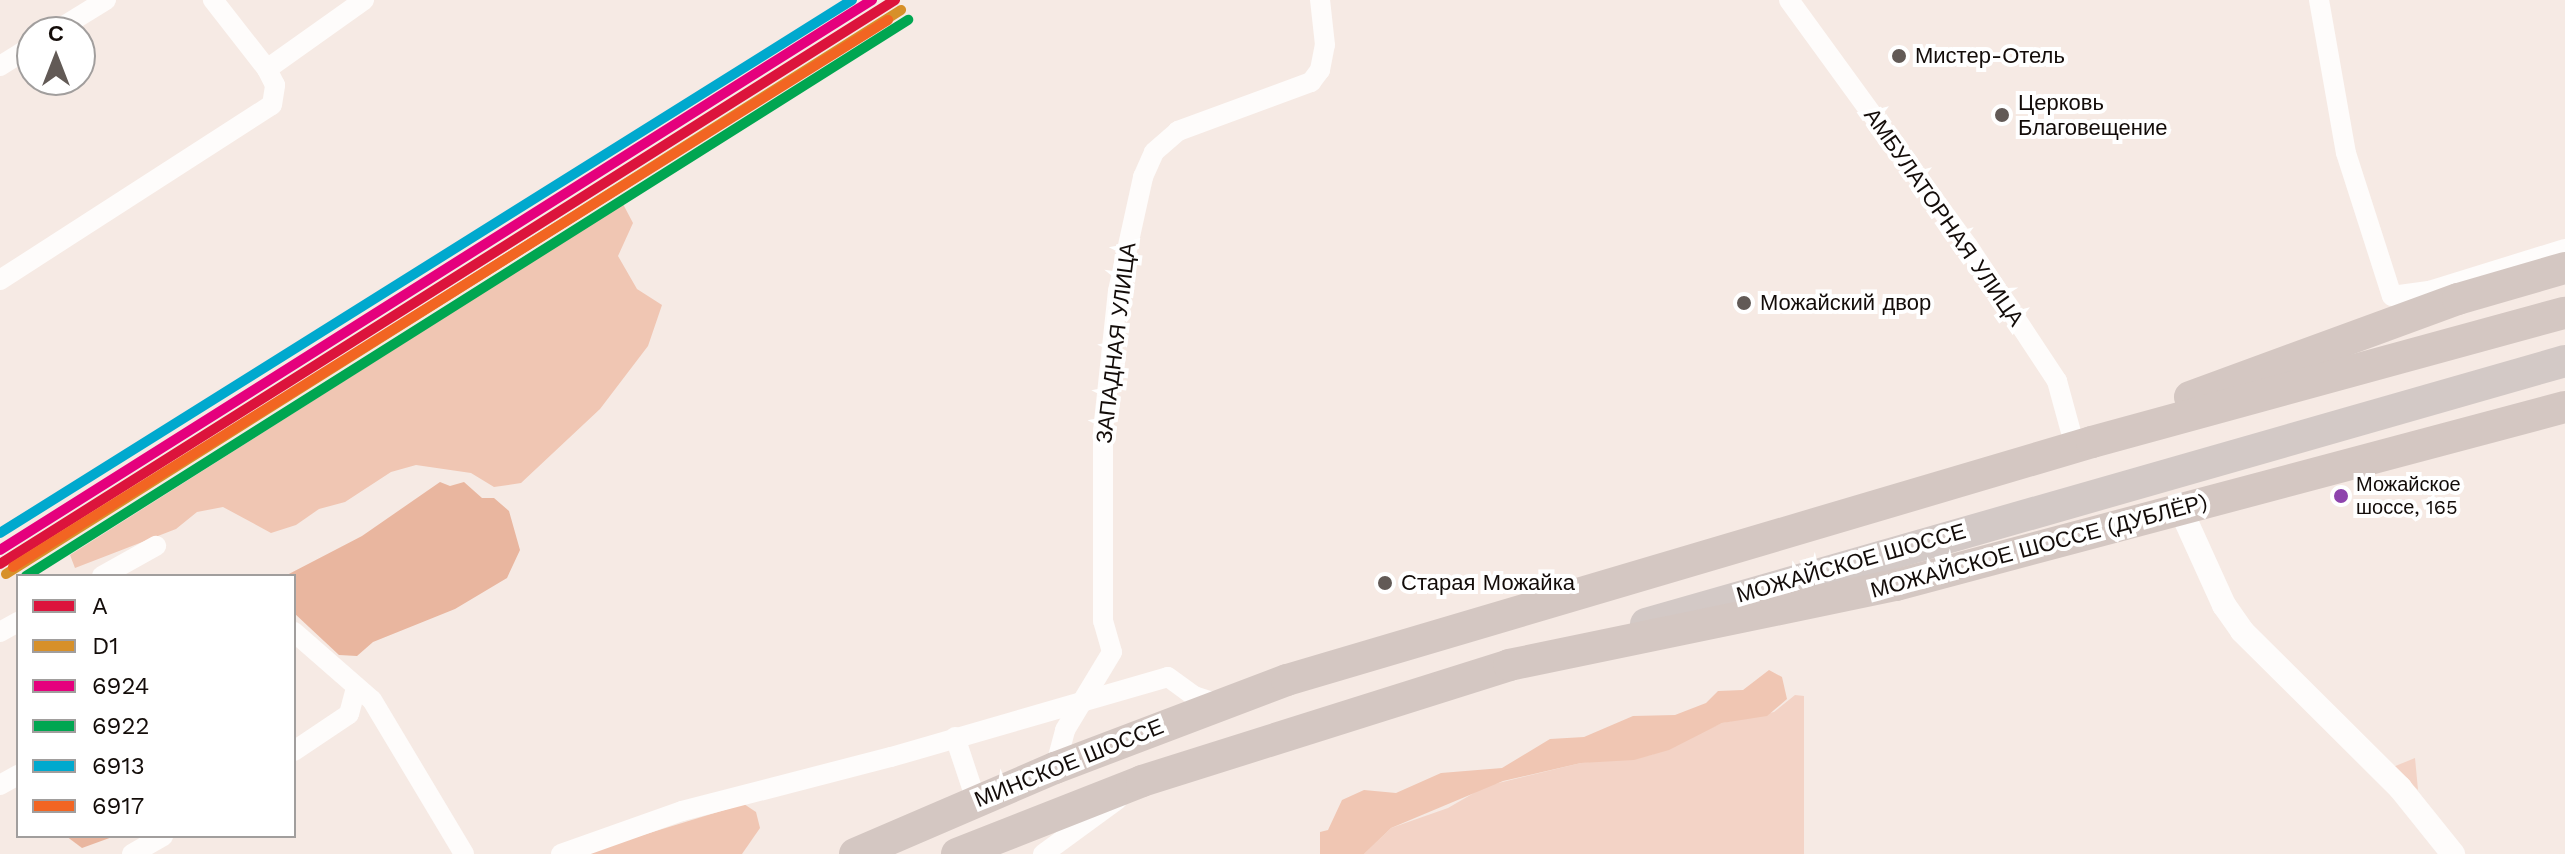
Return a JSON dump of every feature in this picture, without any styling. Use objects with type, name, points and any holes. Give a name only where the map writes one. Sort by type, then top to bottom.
[{"type":"highway","points":[[2084,444],[2196,394],[2458,299],[2565,268]]},
{"type":"highway","points":[[2084,444],[2565,313]]},
{"type":"highway","name":"МОЖАЙСКОЕ ШОССЕ (ДУБЛЁР)","points":[[1509,665],[1896,585],[2565,407]]},
{"type":"highway","name":"МИНСКОЕ ШОССЕ","points":[[855,854],[1055,768],[1287,680],[2084,444]]},
{"type":"highway","name":"МОЖАЙСКОЕ ШОССЕ","points":[[1142,781],[1509,665]]},
{"type":"highway","name":"МИНСКОЕ ШОССЕ","points":[[957,854],[1142,781]]},
{"type":"main road","name":"МОЖАЙСКОЕ ШОССЕ","points":[[1509,665],[1906,546],[2565,361]]},
{"type":"street","points":[[80,16],[106,0]]},
{"type":"street","points":[[0,280],[272,105],[275,85],[267,69],[213,0]]},
{"type":"street","points":[[267,69],[364,0]]},
{"type":"street","name":"ЗАПАДНАЯ УЛИЦА","points":[[1083,699],[1112,652],[1103,621],[1103,431],[1118,291],[1143,177],[1154,152],[1178,131],[1311,82],[1320,70],[1325,45],[1320,0]]},
{"type":"street","name":"АМБУЛАТОРНАЯ УЛИЦА","points":[[1789,0],[1968,246],[2057,381],[2084,444]]},
{"type":"street","points":[[2319,0],[2346,153],[2392,296],[2429,291],[2565,249]]},
{"type":"street","points":[[2180,508],[2224,605],[2242,631],[2320,715],[2400,788],[2453,854]]},
{"type":"street","points":[[106,574],[156,546]]},
{"type":"street","points":[[296,634],[372,700],[464,854]]},
{"type":"street","points":[[561,854],[682,811],[1168,677],[1194,696],[1218,704]]},
{"type":"street","points":[[296,750],[349,714],[356,688]]},
{"type":"street","points":[[1055,768],[1065,730],[1083,699]]},
{"type":"street","points":[[955,737],[976,800]]},
{"type":"street","points":[[1043,854],[1142,781]]},
{"type":"street","points":[[132,854],[160,838]]},
{"type":"shaded area","points":[[623,204],[633,223],[618,256],[637,289],[662,305],[648,346],[600,409],[521,483],[494,487],[471,473],[416,465],[391,472],[345,502],[319,509],[296,525],[271,533],[223,507],[197,512],[176,529],[75,568],[70,555]]},
{"type":"shaded area","points":[[440,482],[450,486],[464,482],[482,498],[494,498],[509,511],[520,550],[507,578],[455,609],[373,642],[357,656],[339,655],[296,615],[296,574],[289,574],[362,536]]},
{"type":"shaded area","points":[[1769,670],[1782,677],[1787,699],[1767,716],[1722,723],[1669,750],[1634,760],[1581,763],[1503,781],[1391,828],[1364,854],[1320,854],[1320,832],[1328,830],[1342,800],[1364,790],[1396,793],[1441,773],[1502,768],[1550,739],[1584,737],[1633,716],[1675,715],[1706,703],[1718,691],[1743,690]]},
{"type":"shaded area","points":[[1795,695],[1804,696],[1804,854],[1364,854],[1391,828],[1448,808],[1486,786],[1581,763],[1651,755],[1722,723],[1774,712]]},
{"type":"shaded area","points":[[2415,758],[2418,790],[2393,767]]},
{"type":"shaded area","points":[[744,804],[756,812],[760,828],[742,854],[581,854]]},
{"type":"shaded area","points":[[69,838],[110,838],[82,848]]},
{"type":"transit line","name":"6913","points":[[0,533],[852,0]]},
{"type":"transit line","name":"6924","points":[[0,550],[872,0]]},
{"type":"transit line","name":"A","points":[[0,564],[895,0]]},
{"type":"transit line","name":"D1","points":[[6,574],[901,10]]},
{"type":"transit line","name":"6917","points":[[13,567],[888,20]]},
{"type":"transit line","name":"6922","points":[[29,574],[908,20]]},
{"type":"place","name":"Мистер-Отель","points":[[1899,56]]},
{"type":"place","name":"Церковь Благовещение","points":[[2002,115]]},
{"type":"place","name":"Можайский двор","points":[[1744,303]]},
{"type":"place","name":"Можайское шоссе, 165","points":[[2341,496]]},
{"type":"place","name":"Старая Можайка","points":[[1385,583]]}]
